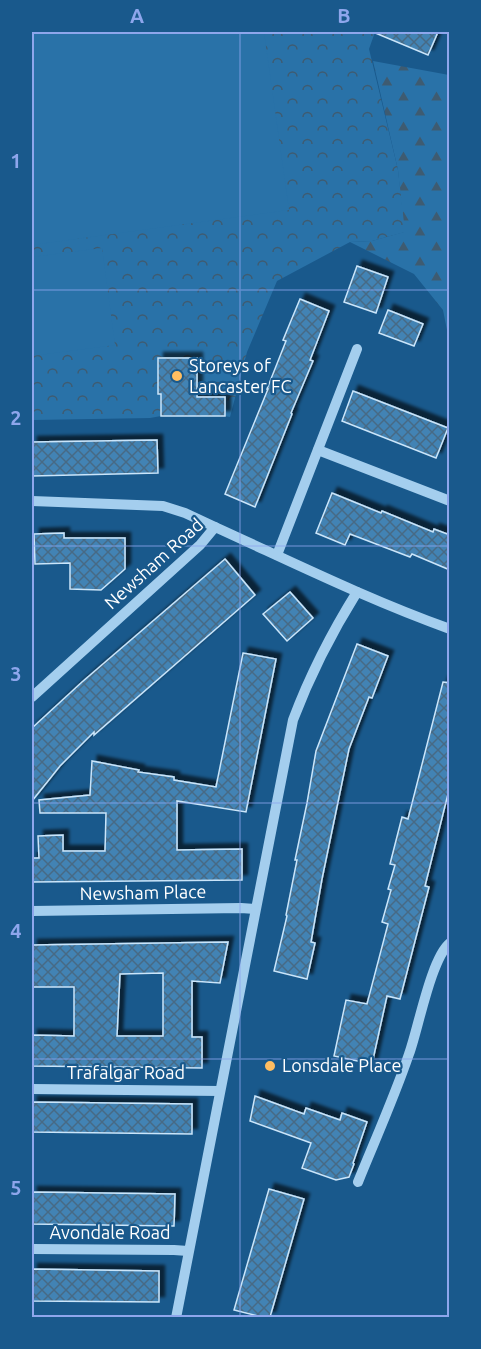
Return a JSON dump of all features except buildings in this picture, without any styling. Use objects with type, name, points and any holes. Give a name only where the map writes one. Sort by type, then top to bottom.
[{"type":"street","points":[[277,555],[357,349]]},
{"type":"street","points":[[318,450],[450,501]]},
{"type":"street","points":[[32,501],[163,506],[186,513],[214,527]]},
{"type":"street","name":"Newsham Road","points":[[32,697],[200,545],[214,527],[357,592],[450,629]]},
{"type":"street","points":[[176,1317],[293,720],[322,654],[357,592]]},
{"type":"street","name":"Newsham Place","points":[[32,912],[255,909]]},
{"type":"street","points":[[358,1182],[409,1054],[435,967],[445,947],[450,943]]},
{"type":"street","name":"Trafalgar Road","points":[[32,1089],[220,1091]]},
{"type":"street","name":"Avondale Road","points":[[32,1249],[188,1251]]},
{"type":"green space","points":[[32,32],[375,32],[369,49],[398,170],[405,232],[372,241],[350,242],[277,281],[247,352],[230,417],[161,416],[32,420]]},
{"type":"green space","points":[[32,32],[264,32],[289,210],[32,245]]},
{"type":"green space","points":[[373,61],[449,75],[449,340],[443,310],[414,274],[350,242],[372,241],[404,232],[398,170]]},
{"type":"green space","points":[[102,248],[115,345],[32,356],[32,257]]},
{"type":"place","name":"Storeys of Lancaster FC","points":[[177,376]]},
{"type":"place","name":"Lonsdale Place","points":[[270,1066]]}]
